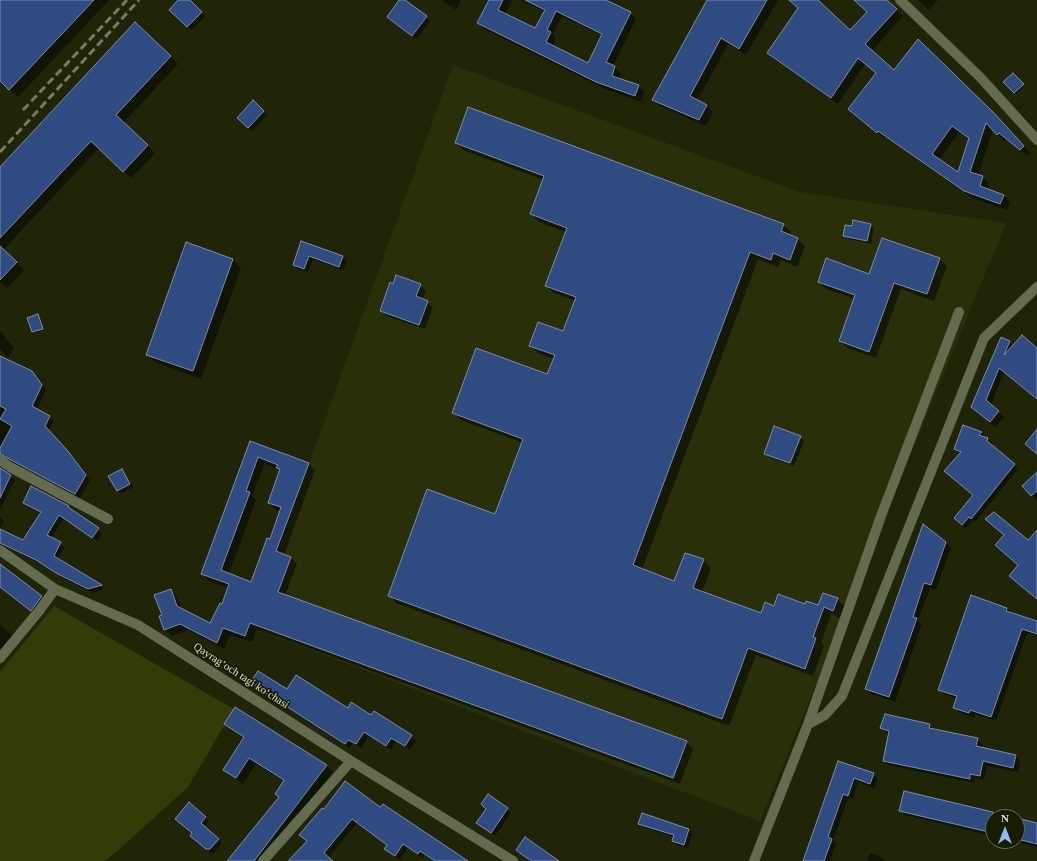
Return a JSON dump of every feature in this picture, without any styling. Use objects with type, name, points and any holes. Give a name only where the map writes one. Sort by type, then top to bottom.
[{"type":"street","points":[[900,0],[980,78],[1036,137]]},
{"type":"street","points":[[808,724],[825,715],[842,696],[984,338],[1037,287]]},
{"type":"street","points":[[754,861],[808,724],[881,516],[959,312]]},
{"type":"street","points":[[0,460],[10,467],[108,519]]},
{"type":"street","name":"Qayragʻoch tagi koʻchasi","points":[[0,550],[55,589],[138,625],[351,761],[513,861]]},
{"type":"street","points":[[0,658],[39,611],[55,589]]},
{"type":"street","points":[[263,861],[351,761]]},
{"type":"shaded area","points":[[453,65],[800,192],[1006,223],[760,821],[250,627]]},
{"type":"shaded area","points":[[54,606],[234,709],[188,787],[113,855],[103,861],[0,861],[0,672]]},
{"type":"building","points":[[0,0],[94,0],[9,90],[0,81]]},
{"type":"building","points":[[178,0],[190,0],[202,12],[187,27],[169,10]]},
{"type":"building","points":[[399,0],[405,0],[427,16],[412,36],[387,17]]},
{"type":"building","points":[[489,0],[503,0],[498,10],[535,28],[545,10],[525,0],[606,0],[631,12],[606,62],[615,66],[612,76],[639,85],[635,96],[596,82],[477,23]],"holes":[[[556,11],[602,34],[588,63],[546,42],[551,32],[547,30]]]},
{"type":"building","points":[[707,0],[767,0],[739,49],[721,38],[690,96],[707,105],[699,120],[652,100]]},
{"type":"building","points":[[789,0],[818,0],[850,30],[867,12],[854,0],[887,0],[897,9],[865,44],[894,70],[918,39],[994,113],[1024,146],[1020,150],[999,133],[997,135],[986,123],[970,172],[983,176],[980,186],[1004,195],[1000,204],[964,191],[878,131],[877,133],[848,109],[876,73],[858,58],[831,98],[767,53],[798,8]],"holes":[[[952,126],[969,138],[958,172],[932,154]]]},
{"type":"building","points":[[135,22],[171,56],[116,115],[148,145],[123,172],[91,141],[0,238],[0,167]]},
{"type":"building","points":[[1013,73],[1024,84],[1014,93],[1003,82]]},
{"type":"building","points":[[253,100],[264,111],[248,128],[237,118]]},
{"type":"building","points":[[468,107],[784,224],[781,231],[798,238],[790,260],[773,253],[771,260],[750,252],[633,565],[674,581],[685,553],[704,559],[693,588],[761,613],[765,602],[774,606],[778,594],[805,604],[806,601],[818,605],[823,593],[838,598],[833,611],[824,607],[813,637],[816,638],[805,669],[748,648],[722,719],[388,596],[427,489],[495,514],[523,439],[452,413],[476,348],[547,374],[555,355],[529,346],[538,322],[563,331],[576,297],[545,286],[567,228],[530,214],[544,176],[455,143]]},
{"type":"building","points":[[853,220],[871,224],[867,241],[843,236],[845,225],[852,226]]},
{"type":"building","points":[[882,238],[940,258],[927,294],[894,283],[869,352],[839,341],[855,295],[818,282],[826,258],[869,274]]},
{"type":"building","points":[[301,241],[343,256],[339,267],[309,256],[304,269],[293,265]]},
{"type":"building","points":[[186,242],[233,259],[193,371],[146,355]]},
{"type":"building","points":[[0,246],[17,262],[0,280]]},
{"type":"building","points":[[396,275],[421,284],[416,296],[428,301],[419,325],[380,311],[390,282],[393,284]]},
{"type":"building","points":[[38,314],[43,329],[32,332],[27,318]]},
{"type":"building","points":[[1022,335],[1037,348],[1037,399],[999,368],[986,400],[999,411],[990,422],[971,407],[1001,337],[1010,341],[1004,355]]},
{"type":"building","points":[[0,356],[32,371],[42,385],[32,406],[50,416],[45,426],[67,450],[86,475],[75,494],[0,454],[0,448],[12,426],[0,419],[6,409],[0,406]]},
{"type":"building","points":[[963,425],[982,432],[979,435],[988,438],[987,441],[1015,464],[971,519],[969,517],[962,525],[954,518],[973,495],[944,471],[961,452],[954,449]]},
{"type":"building","points":[[774,426],[801,436],[790,463],[764,454]]},
{"type":"building","points":[[1037,429],[1037,454],[1025,444]]},
{"type":"building","points":[[250,441],[309,463],[276,551],[291,557],[278,592],[687,741],[673,778],[250,623],[245,636],[223,628],[217,643],[180,624],[164,630],[159,616],[162,615],[154,595],[171,589],[177,606],[210,623],[220,603],[222,604],[229,584],[201,574]],"holes":[[[258,457],[278,465],[276,468],[280,469],[268,503],[281,507],[270,539],[267,538],[251,582],[221,570],[250,492],[246,491]]]},
{"type":"building","points":[[0,468],[11,475],[0,498]]},
{"type":"building","points":[[122,469],[130,484],[117,491],[108,476]]},
{"type":"building","points":[[1037,472],[1037,491],[1031,496],[1022,486]]},
{"type":"building","points":[[31,486],[69,506],[68,507],[99,528],[92,538],[59,515],[47,535],[61,542],[54,556],[102,585],[88,589],[56,573],[36,560],[0,543],[0,529],[23,540],[41,512],[23,503]]},
{"type":"building","points":[[994,512],[1028,540],[1037,530],[1037,599],[1009,576],[1018,565],[995,545],[1004,535],[985,519]]},
{"type":"building","points":[[923,524],[946,542],[931,585],[924,583],[913,617],[917,618],[889,697],[865,689]]},
{"type":"building","points":[[0,564],[42,596],[31,611],[0,587]]},
{"type":"building","points":[[971,595],[1007,608],[1006,611],[1037,621],[1037,634],[1022,629],[991,717],[970,710],[969,713],[953,708],[957,696],[938,690]]},
{"type":"building","points":[[258,671],[287,689],[296,675],[348,708],[351,702],[371,715],[374,711],[412,735],[405,746],[391,738],[386,746],[364,732],[356,744],[348,740],[345,744],[250,683]]},
{"type":"building","points":[[235,707],[327,765],[254,861],[227,861],[279,797],[275,794],[284,780],[249,758],[236,778],[223,770],[244,737],[224,724]]},
{"type":"building","points":[[885,714],[930,724],[929,728],[978,738],[976,746],[1016,755],[1013,768],[983,761],[980,776],[970,774],[970,779],[883,761],[889,731],[880,728]]},
{"type":"building","points":[[838,761],[874,773],[870,784],[854,778],[848,796],[843,794],[828,837],[832,839],[824,861],[803,861]]},
{"type":"building","points":[[345,781],[380,807],[383,804],[468,861],[435,861],[420,851],[418,854],[403,844],[395,856],[384,849],[387,845],[352,819],[324,853],[333,861],[288,861],[307,841],[299,835],[322,808],[324,809]]},
{"type":"building","points":[[904,791],[985,810],[985,831],[899,811]]},
{"type":"building","points":[[488,794],[508,808],[491,833],[476,823],[486,809],[481,804]]},
{"type":"building","points":[[189,802],[206,817],[201,823],[219,839],[210,849],[206,849],[190,836],[192,833],[175,819]]},
{"type":"building","points":[[642,813],[689,829],[684,845],[672,841],[674,835],[638,824]]},
{"type":"building","points":[[1025,820],[1037,823],[1037,844],[1025,841]]},
{"type":"building","points":[[525,837],[559,861],[532,861],[524,856],[516,850]]},
{"type":"railway","points":[[23,110],[127,0]]},
{"type":"railway","points":[[0,152],[139,0]]}]
